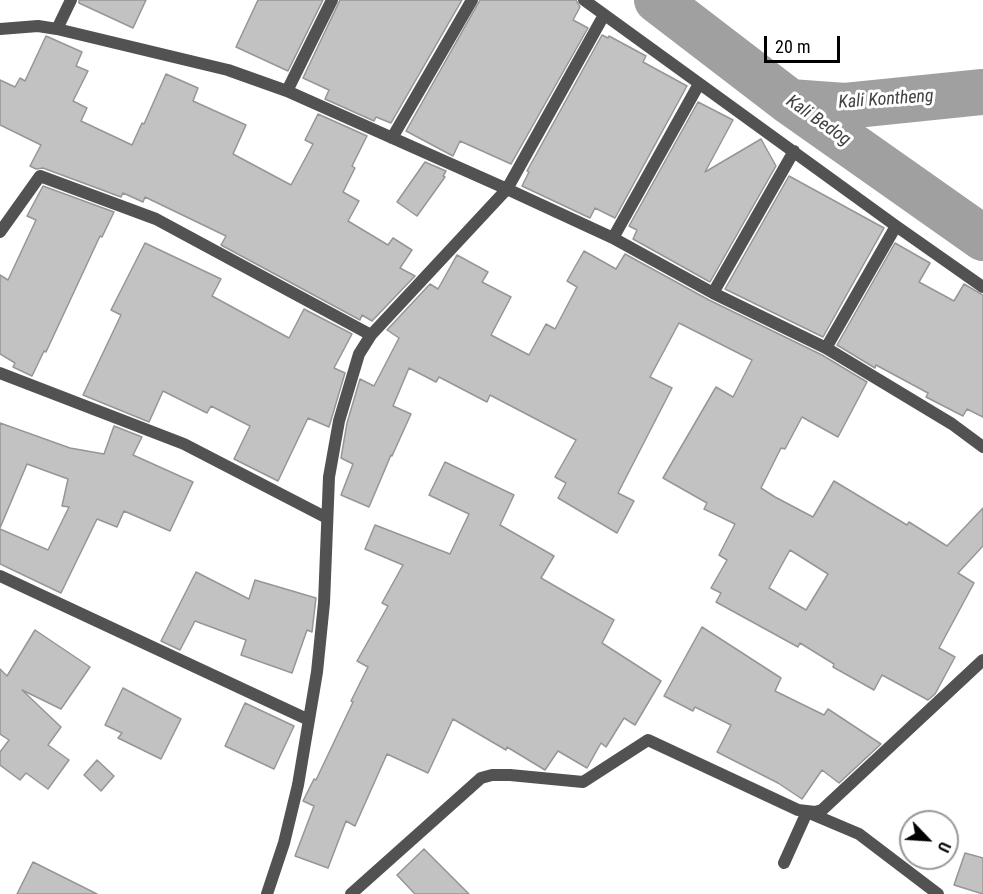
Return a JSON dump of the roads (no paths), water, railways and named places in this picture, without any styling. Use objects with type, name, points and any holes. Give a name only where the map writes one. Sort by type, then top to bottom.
[{"type":"street","points":[[57,29],[71,0]]},
{"type":"street","points":[[287,91],[332,0]]},
{"type":"street","points":[[392,138],[472,0]]},
{"type":"street","points":[[584,0],[896,226],[983,286]]},
{"type":"street","points":[[267,894],[284,843],[298,784],[309,720],[317,672],[324,603],[329,477],[339,421],[358,354],[371,335],[507,189],[603,15]]},
{"type":"street","points":[[0,29],[38,26],[57,29],[228,70],[287,91],[613,238],[713,293],[826,348],[952,424],[983,447]]},
{"type":"street","points":[[613,238],[699,84]]},
{"type":"street","points":[[713,293],[794,151]]},
{"type":"street","points":[[0,232],[40,176],[156,219],[371,335]]},
{"type":"street","points":[[826,348],[896,226]]},
{"type":"street","points":[[0,373],[184,444],[327,518]]},
{"type":"street","points":[[0,576],[309,720]]},
{"type":"street","points":[[351,894],[481,778],[492,775],[510,775],[583,782],[648,740],[798,810],[815,813],[822,810],[983,660]]},
{"type":"street","points":[[784,863],[807,812]]},
{"type":"street","points":[[807,812],[859,834],[938,894]]},
{"type":"waterway","name":"Kali Bedog","points":[[657,0],[790,102],[983,238]]},
{"type":"waterway","name":"Kali Kontheng","points":[[790,102],[845,106],[983,92]]}]
